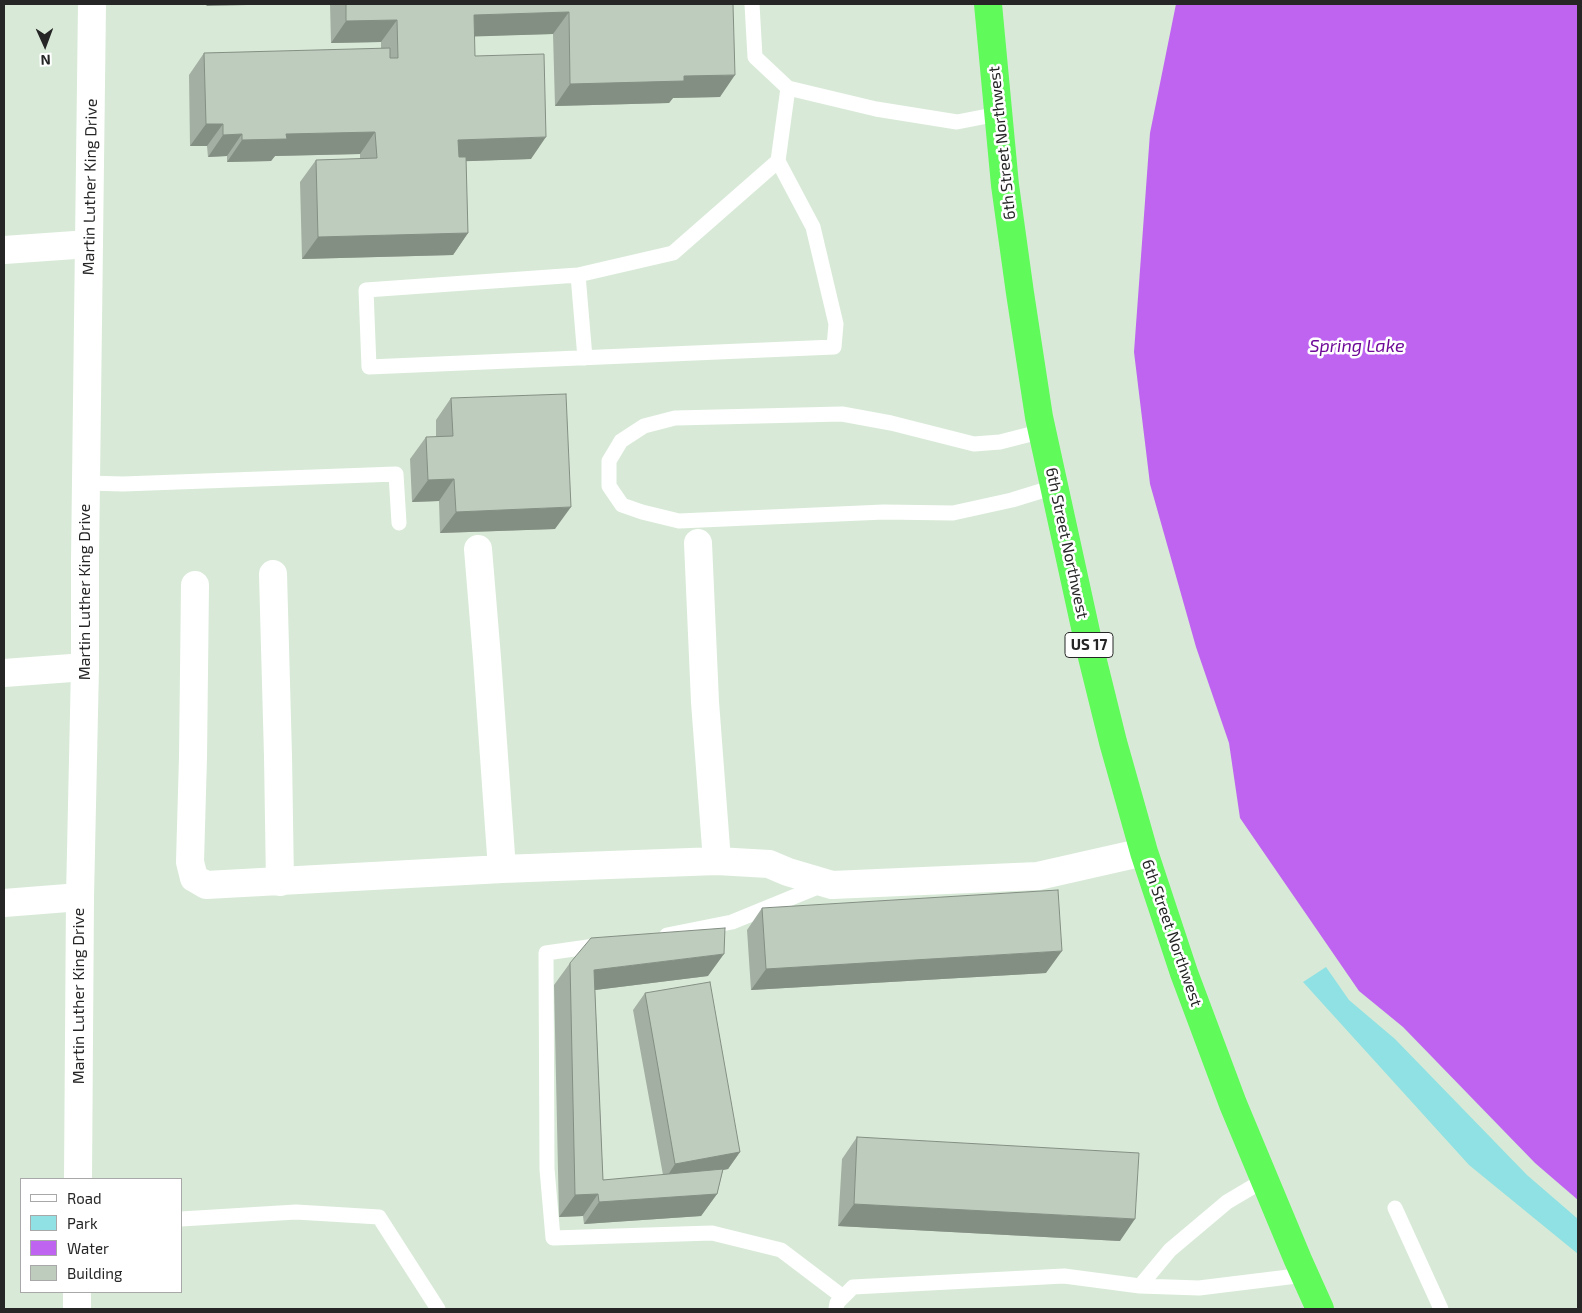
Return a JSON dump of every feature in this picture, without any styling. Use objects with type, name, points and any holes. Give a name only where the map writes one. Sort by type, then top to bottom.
[{"type":"highway","name":"6th Street Northwest","points":[[988,4],[1005,186],[1020,293],[1043,431],[1088,641],[1144,852],[1184,973],[1233,1104],[1301,1268]]},
{"type":"highway","name":"US 17","points":[[1301,1268],[1320,1309]]},
{"type":"street","name":"Martin Luther King Drive","points":[[78,1178],[92,4]]},
{"type":"street","points":[[4,250],[89,244]]},
{"type":"street","points":[[698,543],[705,702],[717,861]]},
{"type":"street","points":[[478,549],[502,869]]},
{"type":"street","points":[[273,574],[280,882]]},
{"type":"street","points":[[195,585],[190,862],[194,878],[206,885],[502,869],[717,861],[769,864],[832,885],[1038,876],[1144,852]]},
{"type":"street","points":[[4,673],[85,667]]},
{"type":"street","points":[[4,903],[80,897]]},
{"type":"street","points":[[77,1293],[77,1309]]},
{"type":"lane","points":[[752,4],[755,57],[788,88],[876,109],[957,122],[998,114]]},
{"type":"lane","points":[[778,161],[674,253],[578,275],[366,290],[369,367],[834,347],[836,324],[813,226],[778,161],[788,88]]},
{"type":"lane","points":[[578,275],[585,358]]},
{"type":"lane","points":[[1043,431],[1000,442],[974,444],[891,423],[842,414],[675,418],[644,426],[621,441],[609,461],[609,486],[622,505],[679,521],[884,512],[953,513],[1012,500],[1054,487]]},
{"type":"lane","points":[[86,483],[123,484],[396,474],[399,523]]},
{"type":"lane","points":[[656,937],[732,922],[825,884]]},
{"type":"lane","points":[[619,943],[546,953],[547,1169],[553,1238],[712,1233],[781,1250],[840,1303],[853,1287],[1064,1276],[1140,1286],[1199,1288],[1301,1268]]},
{"type":"lane","points":[[1140,1286],[1170,1250],[1227,1202],[1264,1180]]},
{"type":"lane","points":[[1395,1208],[1441,1309]]},
{"type":"lane","points":[[182,1219],[296,1212],[379,1217],[438,1309]]},
{"type":"green space","points":[[1326,967],[1349,1000],[1395,1039],[1527,1175],[1578,1219],[1578,1254],[1469,1165],[1303,982]]},
{"type":"water","name":"Spring Lake","points":[[1176,4],[1578,4],[1578,1200],[1535,1163],[1403,1027],[1359,991],[1240,818],[1229,743],[1196,647],[1150,484],[1134,352],[1150,133]]},
{"type":"building","points":[[346,4],[733,4],[735,75],[684,76],[684,81],[570,84],[569,12],[474,15],[475,56],[544,54],[546,137],[458,140],[459,157],[466,157],[468,233],[318,237],[316,160],[377,158],[375,132],[286,134],[287,139],[242,140],[242,134],[223,135],[223,124],[206,124],[204,53],[390,48],[390,58],[398,58],[397,20],[346,21]]},
{"type":"building","points":[[566,394],[571,507],[456,512],[454,479],[428,480],[426,437],[453,436],[451,398]]},
{"type":"building","points":[[1058,890],[1062,951],[766,969],[762,908]]},
{"type":"building","points":[[725,928],[724,954],[594,970],[603,1180],[723,1169],[717,1194],[599,1202],[598,1194],[575,1195],[570,963],[591,938]]},
{"type":"building","points":[[710,982],[740,1152],[675,1164],[645,993]]},
{"type":"building","points":[[857,1137],[1139,1153],[1135,1219],[854,1204]]}]
